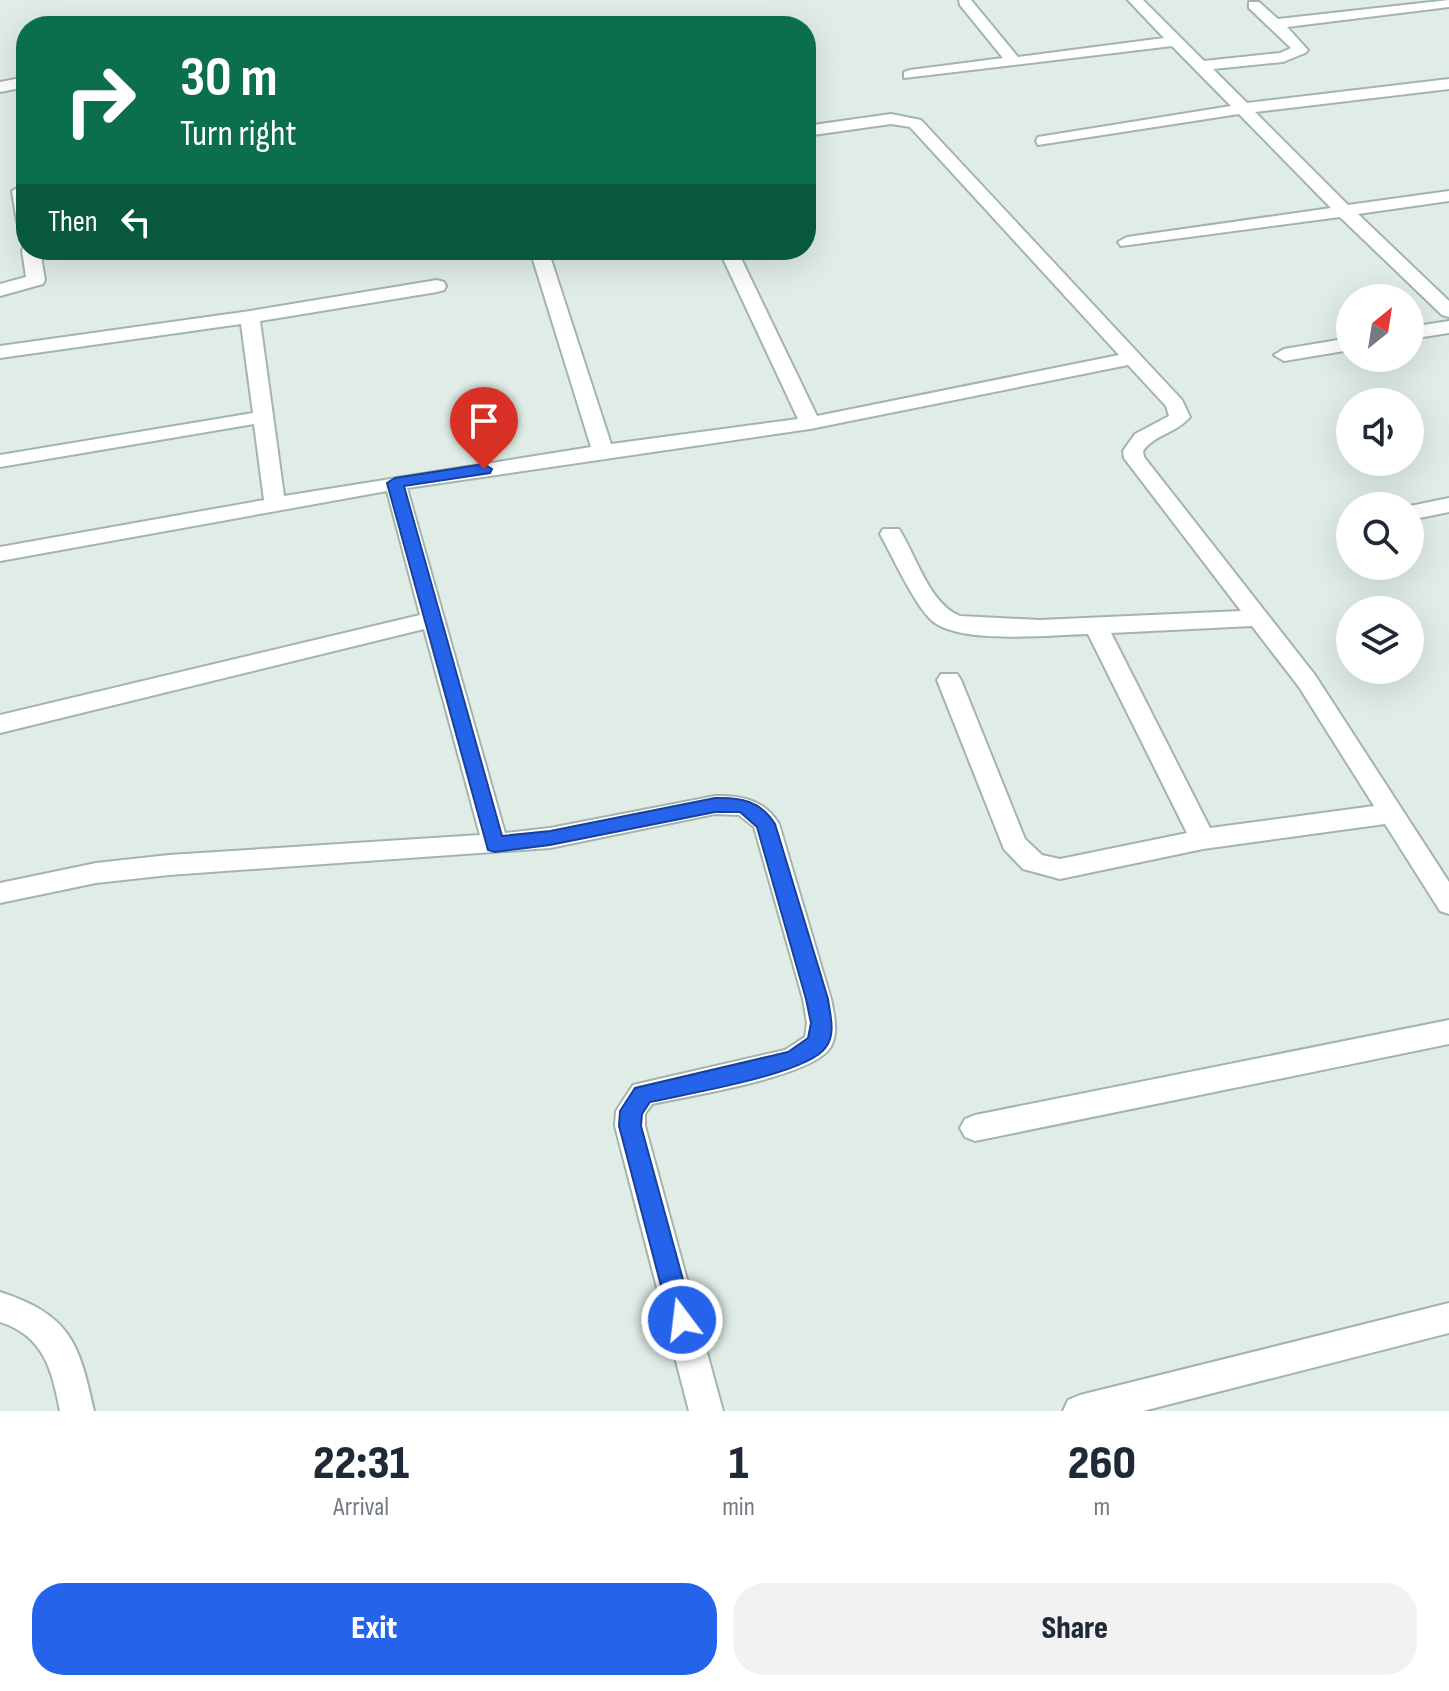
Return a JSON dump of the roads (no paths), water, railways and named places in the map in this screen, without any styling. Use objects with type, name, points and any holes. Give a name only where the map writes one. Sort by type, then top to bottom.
[{"type":"street","points":[[1135,0],[1241,109],[1449,311]]},
{"type":"street","points":[[965,2],[1014,62]]},
{"type":"street","points":[[1275,24],[1449,3]]},
{"type":"street","points":[[1201,66],[1283,57],[1300,50],[1254,5]]},
{"type":"street","points":[[910,75],[1176,41]]},
{"type":"street","points":[[1044,141],[1241,109],[1449,84]]},
{"type":"street","points":[[816,130],[891,119],[915,123],[1175,404],[1180,417],[1171,425],[1142,436],[1133,451],[1134,458],[1307,681],[1449,904]]},
{"type":"street","points":[[1127,242],[1449,196]]},
{"type":"street","points":[[0,290],[36,280],[33,260]]},
{"type":"street","points":[[542,260],[603,451]]},
{"type":"street","points":[[733,260],[810,423]]},
{"type":"street","points":[[0,352],[250,317],[437,286]]},
{"type":"street","points":[[250,317],[275,506]]},
{"type":"street","points":[[1424,331],[1449,327]]},
{"type":"street","points":[[1284,355],[1336,346]]},
{"type":"street","points":[[0,554],[395,483],[810,423],[995,388],[1131,358]]},
{"type":"street","points":[[0,461],[262,417]]},
{"type":"street","points":[[395,483],[495,844]]},
{"type":"street","points":[[1424,510],[1449,505]]},
{"type":"street","points":[[891,534],[935,608],[946,620],[973,626],[1096,626],[1260,618]]},
{"type":"street","points":[[0,724],[431,620]]},
{"type":"street","points":[[1096,626],[1203,839]]},
{"type":"street","points":[[949,680],[1013,842],[1022,857],[1032,864],[1060,869],[1203,839],[1393,813]]},
{"type":"street","points":[[0,893],[96,873],[169,865],[495,844],[550,838],[715,805],[747,807],[766,824],[817,999],[821,1023],[818,1043],[792,1060],[643,1094],[631,1111],[630,1126],[706,1411]]},
{"type":"street","points":[[975,1128],[1449,1032]]},
{"type":"street","points":[[0,1307],[17,1311],[41,1324],[57,1340],[77,1411]]},
{"type":"street","points":[[1080,1411],[1167,1402],[1449,1318]]}]
